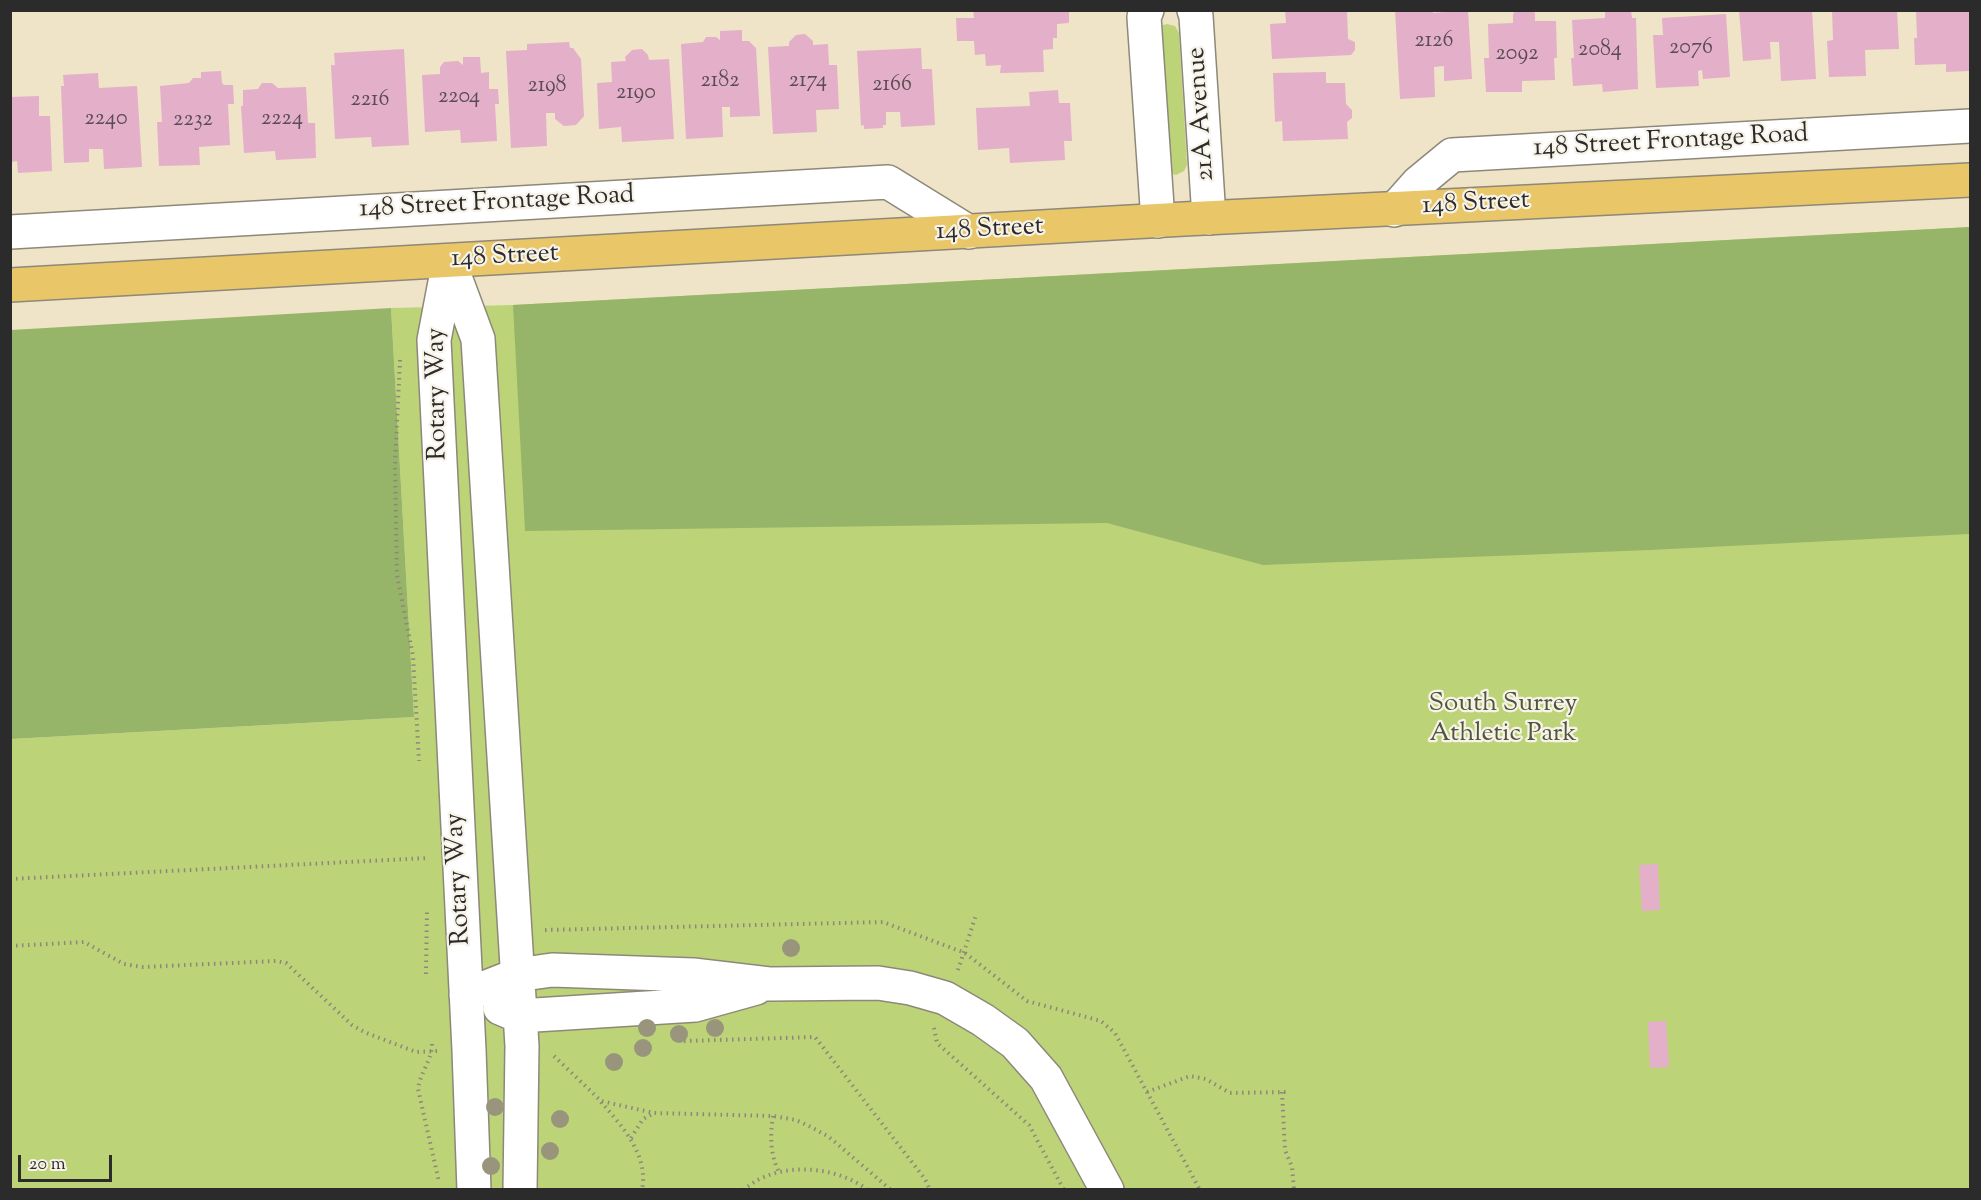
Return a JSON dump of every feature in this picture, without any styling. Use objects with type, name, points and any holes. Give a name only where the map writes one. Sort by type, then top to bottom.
[{"type":"main road","name":"148 Street","points":[[10,285],[1209,218],[1971,180]]},
{"type":"street","points":[[1147,10],[1144,17],[1158,221]]},
{"type":"street","name":"21A Avenue","points":[[1194,10],[1209,218]]},
{"type":"street","name":"148 Street Frontage Road","points":[[1394,210],[1418,183],[1452,155],[1971,126]]},
{"type":"street","name":"148 Street Frontage Road","points":[[10,232],[888,182],[969,232]]},
{"type":"street","name":"Rotary Way","points":[[449,261],[478,339],[522,1046],[520,1190]]},
{"type":"street","name":"Rotary Way","points":[[449,261],[434,340],[474,1190]]},
{"type":"street","points":[[466,995],[517,975],[552,970],[693,975],[769,984],[878,983],[910,988],[945,998],[983,1020],[1015,1043],[1046,1078],[1107,1190]]},
{"type":"street","points":[[466,995],[519,1016],[695,1005],[769,984]]},
{"type":"path","points":[[400,349],[395,464],[398,575],[413,656],[420,769]]},
{"type":"path","points":[[428,847],[428,869]]},
{"type":"path","points":[[10,879],[429,858]]},
{"type":"path","points":[[426,974],[427,902]]},
{"type":"path","points":[[954,979],[965,953],[976,915]]},
{"type":"path","points":[[536,930],[883,922],[965,953],[1027,1001],[1101,1021],[1115,1033],[1200,1190]]},
{"type":"path","points":[[10,946],[84,942],[124,964],[142,967],[276,961],[286,963],[358,1029],[416,1052],[442,1051]]},
{"type":"path","points":[[934,1023],[937,1043],[1029,1125],[1064,1190]]},
{"type":"path","points":[[673,1041],[815,1037],[925,1179],[930,1190]]},
{"type":"path","points":[[432,1044],[432,1051],[419,1079],[418,1089],[441,1190]]},
{"type":"path","points":[[551,1053],[601,1101],[631,1138],[645,1177],[642,1190]]},
{"type":"path","points":[[1147,1092],[1190,1076],[1206,1079],[1230,1094],[1290,1092]]},
{"type":"path","points":[[1282,1092],[1285,1150],[1293,1167],[1294,1190]]},
{"type":"path","points":[[601,1101],[654,1113],[773,1116],[796,1120],[829,1137],[891,1190]]},
{"type":"path","points":[[631,1138],[643,1119],[654,1113]]},
{"type":"path","points":[[773,1116],[771,1146],[779,1172]]},
{"type":"path","points":[[743,1190],[762,1178],[779,1172],[798,1170],[842,1176],[868,1190]]},
{"type":"green space","points":[[1167,24],[1175,26],[1179,33],[1187,165],[1184,171],[1176,175],[1169,173],[1160,26]]},
{"type":"green space","name":"South Surrey Athletic Park","points":[[1970,227],[1970,1189],[11,1190],[11,739],[414,717],[391,308],[513,305]]},
{"type":"green space","points":[[1970,227],[1970,534],[1650,550],[1263,565],[1107,523],[525,531],[513,305]]},
{"type":"green space","points":[[391,308],[414,717],[11,739],[11,330]]},
{"type":"building","points":[[973,10],[1069,10],[1069,23],[1057,24],[1057,38],[1053,38],[1053,49],[1043,50],[1044,72],[1000,73],[1001,65],[986,66],[985,54],[975,55],[974,41],[957,41],[956,18],[974,18]]},
{"type":"building","points":[[1285,10],[1347,10],[1348,39],[1355,42],[1355,50],[1351,55],[1272,59],[1270,24],[1286,23]]},
{"type":"building","points":[[1395,10],[1433,10],[1433,13],[1468,10],[1472,79],[1444,81],[1444,66],[1434,67],[1435,97],[1400,99]]},
{"type":"building","points":[[1516,10],[1532,10],[1535,13],[1535,21],[1556,21],[1555,80],[1522,81],[1522,92],[1486,92],[1484,58],[1489,58],[1488,24],[1513,23],[1513,14]]},
{"type":"building","points":[[1605,10],[1631,10],[1632,18],[1636,18],[1638,89],[1603,92],[1602,84],[1573,86],[1572,20],[1605,18]]},
{"type":"building","points":[[1739,10],[1812,10],[1816,79],[1781,81],[1779,42],[1770,42],[1771,59],[1743,61]]},
{"type":"building","points":[[1832,10],[1897,10],[1899,49],[1865,50],[1866,76],[1829,77],[1827,41],[1833,40]]},
{"type":"building","points":[[1916,10],[1970,10],[1970,71],[1946,72],[1946,64],[1915,65]]},
{"type":"building","points":[[1726,14],[1730,77],[1703,79],[1702,70],[1698,71],[1699,86],[1656,88],[1653,35],[1663,35],[1662,18]]},
{"type":"building","points":[[742,30],[742,41],[749,41],[756,48],[760,116],[730,117],[730,107],[722,107],[723,137],[686,139],[681,44],[703,42],[706,37],[716,37],[720,40],[720,31]]},
{"type":"building","points":[[805,34],[813,41],[813,45],[828,44],[829,65],[837,65],[839,109],[816,110],[817,132],[773,134],[768,47],[789,46],[789,42],[796,35]]},
{"type":"building","points":[[569,42],[570,48],[573,48],[581,59],[584,116],[576,125],[564,126],[555,119],[555,113],[546,113],[547,146],[511,148],[506,51],[527,50],[527,44]]},
{"type":"building","points":[[921,48],[922,69],[932,69],[935,125],[901,127],[900,112],[886,112],[886,125],[883,125],[883,128],[864,129],[864,125],[861,126],[857,51]]},
{"type":"building","points":[[404,49],[409,145],[372,147],[371,137],[335,139],[331,65],[335,65],[334,53]]},
{"type":"building","points":[[642,49],[648,55],[649,60],[669,59],[674,139],[622,142],[621,127],[599,129],[597,83],[612,82],[611,62],[626,61],[625,57],[632,50]]},
{"type":"building","points":[[463,57],[480,57],[481,73],[489,72],[489,89],[498,89],[499,104],[495,104],[497,141],[461,143],[460,130],[425,132],[422,75],[440,74],[440,67],[444,62],[458,61],[463,65]]},
{"type":"building","points":[[221,71],[222,83],[233,85],[234,104],[228,104],[230,145],[199,147],[200,165],[159,166],[157,122],[162,122],[160,86],[189,83],[193,78],[201,78],[201,72]]},
{"type":"building","points":[[1326,72],[1326,83],[1345,83],[1346,104],[1352,110],[1352,118],[1347,122],[1348,139],[1283,141],[1282,121],[1275,122],[1273,73]]},
{"type":"building","points":[[98,73],[99,88],[137,86],[142,167],[104,169],[103,149],[89,149],[89,162],[64,163],[61,86],[64,86],[63,75]]},
{"type":"building","points":[[262,83],[272,83],[278,88],[306,87],[308,123],[315,123],[316,158],[276,160],[275,151],[244,153],[241,106],[243,106],[243,90],[258,89]]},
{"type":"building","points":[[1058,90],[1059,103],[1070,103],[1072,141],[1064,141],[1065,160],[1010,163],[1009,148],[978,150],[976,108],[1030,106],[1029,92]]},
{"type":"building","points":[[39,96],[39,116],[50,116],[52,171],[18,173],[17,161],[10,162],[10,97]]},
{"type":"building","points":[[1658,864],[1660,910],[1642,911],[1639,865]]},
{"type":"building","points":[[1666,1021],[1669,1067],[1650,1068],[1648,1022]]}]
